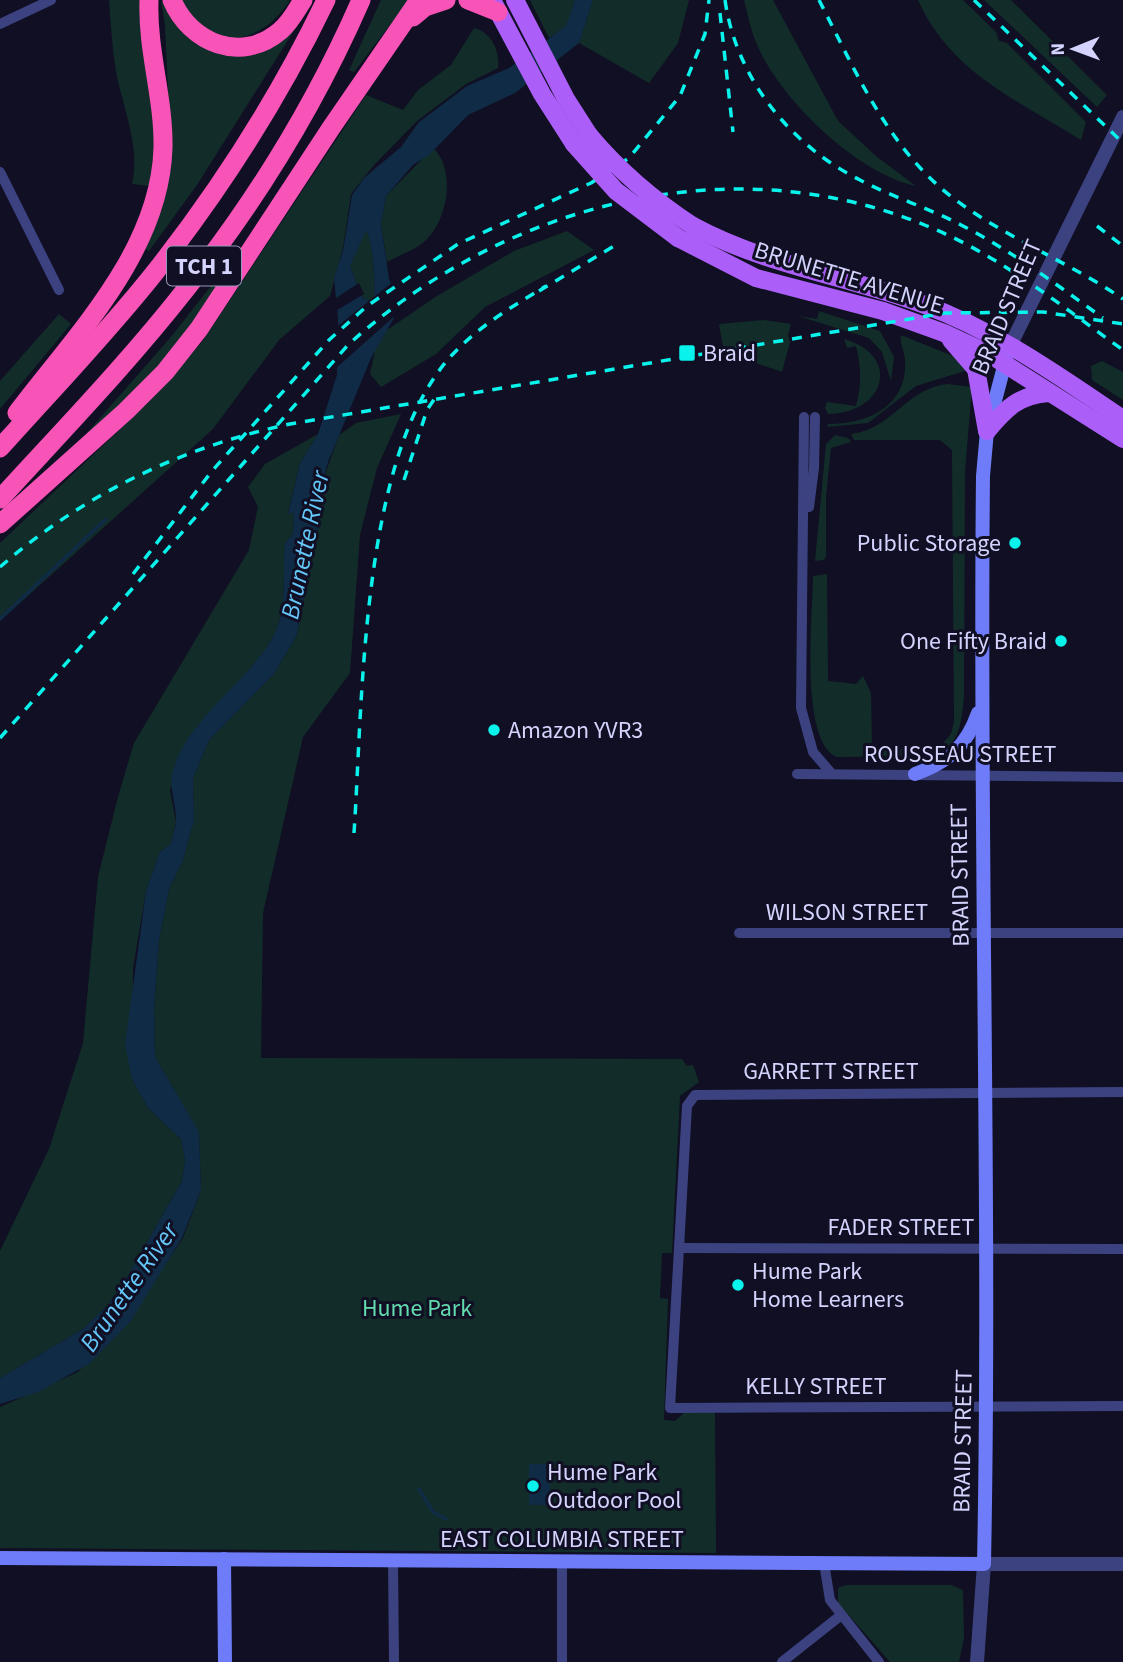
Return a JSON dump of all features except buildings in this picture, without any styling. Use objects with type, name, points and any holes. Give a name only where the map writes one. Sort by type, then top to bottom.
[{"type":"highway","points":[[0,435],[119,277],[135,252],[153,206],[160,180],[163,128],[148,27],[149,0]]},
{"type":"highway","points":[[172,0],[184,24],[196,34],[219,45],[231,47],[268,40],[291,20],[303,0]]},
{"type":"highway","name":"TCH 1","points":[[0,448],[117,319],[184,234],[256,127],[326,0]]},
{"type":"highway","name":"TCH 1","points":[[0,499],[153,330],[221,243],[304,114],[361,0]]},
{"type":"highway","points":[[0,524],[126,411],[164,372],[199,329],[419,0]]},
{"type":"highway","points":[[398,29],[425,7],[446,0]]},
{"type":"highway","points":[[468,0],[495,6]]},
{"type":"main road","name":"BRUNETTE AVENUE","points":[[515,0],[566,99],[582,140],[616,191],[678,238],[756,278],[883,311],[944,333],[1004,364],[1123,439]]},
{"type":"main road","name":"BRUNETTE AVENUE","points":[[495,6],[551,110],[643,191],[693,226],[740,249],[780,264],[926,305],[1011,344],[1123,419]]},
{"type":"main road","points":[[944,333],[976,369],[987,431]]},
{"type":"main road","name":"BRAID STREET","points":[[984,1564],[987,1406],[985,933],[981,774],[983,476],[987,431],[1011,344]]},
{"type":"main road","points":[[987,431],[1006,408],[1022,397],[1049,393]]},
{"type":"main road","points":[[915,774],[945,762],[957,752],[970,734],[981,705]]},
{"type":"main road","name":"EAST COLUMBIA STREET","points":[[0,1558],[984,1564]]},
{"type":"main road","points":[[224,1559],[225,1662]]},
{"type":"street","points":[[0,23],[51,0]]},
{"type":"street","name":"BRAID STREET","points":[[1011,344],[1123,117]]},
{"type":"street","points":[[0,172],[59,290]]},
{"type":"street","points":[[809,417],[814,468],[802,555],[801,708],[813,752],[832,774]]},
{"type":"street","name":"ROUSSEAU STREET","points":[[797,774],[1123,777]]},
{"type":"street","name":"WILSON STREET","points":[[739,933],[1123,933]]},
{"type":"street","name":"GARRETT STREET","points":[[680,1248],[687,1106],[695,1094],[1123,1092]]},
{"type":"street","name":"FADER STREET","points":[[680,1248],[1123,1249]]},
{"type":"street","name":"KELLY STREET","points":[[680,1248],[670,1408],[1123,1406]]},
{"type":"street","points":[[393,1560],[394,1662]]},
{"type":"street","points":[[562,1562],[562,1662]]},
{"type":"street","points":[[824,1563],[830,1600],[879,1662]]},
{"type":"street","name":"BRAID STREET","points":[[978,1662],[984,1564]]},
{"type":"street","name":"EAST COLUMBIA STREET","points":[[984,1564],[1123,1564]]},
{"type":"street","points":[[782,1662],[840,1616]]},
{"type":"green space","points":[[109,0],[140,0],[155,143],[150,186],[132,184],[133,142],[116,72]]},
{"type":"green space","points":[[161,0],[182,32],[193,42],[216,53],[295,29],[197,185],[149,251],[144,249],[170,134],[165,25]]},
{"type":"green space","points":[[181,0],[290,0],[273,21],[262,29],[238,38],[226,38],[213,35],[201,27]]},
{"type":"green space","points":[[381,0],[409,0],[354,72],[349,70]]},
{"type":"green space","points":[[530,0],[575,0],[567,26],[549,38]]},
{"type":"green space","points":[[593,0],[689,0],[678,43],[649,83],[579,43]]},
{"type":"green space","points":[[744,0],[773,0],[838,121],[876,156],[916,186],[870,167],[847,151],[803,112],[769,68],[758,47]]},
{"type":"green space","points":[[918,0],[963,0],[996,32],[999,41],[1007,43],[1086,122],[1081,140],[987,82],[967,65],[948,47]]},
{"type":"green space","points":[[984,0],[1011,0],[1107,95],[1097,107]]},
{"type":"green space","points":[[474,28],[486,34],[494,44],[498,68],[466,84],[417,121],[374,165],[351,194],[343,248],[330,296],[279,340],[213,429],[0,621],[0,543],[150,401],[202,342],[366,95],[403,110],[418,90],[451,65]]},
{"type":"green space","points":[[433,148],[445,168],[447,181],[440,220],[422,244],[387,262],[381,224],[386,196]]},
{"type":"green space","points":[[274,206],[168,357],[88,436],[86,434],[170,338]]},
{"type":"green space","points":[[366,230],[374,275],[373,299],[369,301],[361,296],[350,266]]},
{"type":"green space","points":[[567,231],[594,250],[485,307],[436,354],[381,387],[370,374],[378,336],[437,296],[514,251]]},
{"type":"green space","points":[[819,311],[880,331],[894,357],[891,381],[882,352],[869,338],[798,316],[817,319]]},
{"type":"green space","points":[[59,314],[71,324],[0,409],[0,381]]},
{"type":"green space","points":[[764,320],[791,324],[788,335],[790,342],[782,372],[724,352],[719,324]]},
{"type":"green space","points":[[901,335],[953,356],[968,370],[916,386],[868,423],[827,427],[828,424],[857,421],[870,416],[892,401],[900,390],[904,376],[905,360]]},
{"type":"green space","points":[[844,339],[862,347],[874,357],[880,369],[880,382],[874,394],[863,404],[848,411],[828,414],[825,408],[827,402],[856,406],[858,398],[860,376],[856,346],[847,348]]},
{"type":"green space","points":[[1102,361],[1123,372],[1123,400],[1092,380],[1091,366]]},
{"type":"green space","points":[[947,384],[972,387],[965,471],[964,696],[957,735],[941,753],[938,749],[951,734],[954,721],[952,450],[940,440],[854,440],[851,434],[877,425],[921,393]]},
{"type":"green space","name":"Hume Park","points":[[401,414],[377,468],[360,535],[350,673],[303,737],[263,913],[261,1058],[682,1059],[687,1066],[693,1065],[699,1082],[680,1096],[672,1253],[662,1253],[660,1298],[668,1299],[664,1420],[675,1421],[686,1411],[715,1412],[716,1553],[0,1548],[0,1407],[78,1372],[136,1308],[183,1238],[201,1190],[199,1133],[155,1057],[154,1008],[159,940],[169,889],[183,860],[194,820],[193,778],[209,740],[273,675],[296,637],[323,504],[323,480],[339,435],[356,423]]},
{"type":"green space","points":[[318,434],[300,463],[288,513],[294,513],[293,534],[285,543],[283,608],[276,632],[262,655],[196,729],[170,790],[176,822],[171,844],[160,852],[146,891],[133,968],[132,1079],[148,1108],[181,1139],[185,1160],[182,1181],[125,1281],[108,1305],[83,1329],[0,1378],[0,1251],[49,1149],[83,1043],[98,877],[134,743],[249,550],[258,507],[248,487],[265,464]]},
{"type":"green space","points":[[835,435],[848,438],[851,442],[831,448],[826,497],[826,556],[824,560],[815,561],[826,444]]},
{"type":"green space","points":[[827,574],[828,681],[856,684],[863,676],[871,693],[872,749],[930,749],[934,756],[837,757],[825,746],[817,727],[813,703],[811,645],[813,576]]},
{"type":"green space","points":[[846,1585],[951,1585],[963,1590],[964,1638],[959,1662],[890,1662],[838,1603],[838,1588]]},
{"type":"water","name":"Brunette River","points":[[575,0],[593,0],[579,43],[515,93],[468,115],[430,154],[413,165],[386,196],[381,224],[389,279],[395,293],[394,318],[371,358],[328,462],[323,480],[323,504],[296,637],[273,675],[209,740],[193,778],[194,820],[183,860],[169,889],[159,940],[154,1008],[155,1057],[199,1132],[201,1190],[182,1238],[130,1322],[89,1364],[38,1392],[0,1404],[0,1378],[83,1329],[108,1305],[125,1281],[182,1181],[185,1160],[181,1139],[148,1108],[132,1079],[125,1045],[146,891],[160,852],[171,844],[176,823],[172,777],[180,751],[206,716],[265,650],[279,623],[283,600],[285,543],[293,534],[294,513],[288,514],[300,463],[318,434],[337,375],[338,319],[334,278],[343,251],[352,195],[365,177],[401,147],[419,122],[467,86],[509,68],[566,26]],"holes":[[[366,231],[374,285],[373,299],[369,301],[361,296],[350,266]]]},
{"type":"water","points":[[529,1464],[550,1464],[550,1505],[529,1505]]},
{"type":"pier","points":[[394,281],[398,293],[398,313],[334,370],[334,329]]},
{"type":"pier","points":[[359,283],[364,294],[334,312],[333,300]]},
{"type":"waterway","points":[[0,619],[106,519]]},
{"type":"waterway","points":[[419,1489],[433,1512],[446,1519]]},
{"type":"railway","points":[[133,574],[212,471],[329,340],[367,306],[458,244],[591,183],[629,158],[680,96],[705,34],[709,0]]},
{"type":"railway","points":[[725,0],[731,29],[754,82],[770,106],[811,148],[860,180],[980,235],[1103,318]]},
{"type":"railway","points":[[819,0],[876,109],[912,159],[933,181],[977,215],[1123,299]]},
{"type":"railway","points":[[974,0],[1123,143]]},
{"type":"railway","points":[[720,13],[733,132]]},
{"type":"railway","points":[[0,738],[348,345],[409,296],[476,256],[547,224],[621,202],[697,191],[775,190],[852,202],[927,226],[979,251],[1028,282],[1123,350]]},
{"type":"railway","points":[[1097,226],[1123,246]]},
{"type":"railway","points":[[539,291],[614,246]]},
{"type":"railway","points":[[354,833],[360,717],[372,582],[383,515],[399,453],[422,399],[452,355],[485,326],[546,286]]},
{"type":"railway","points":[[0,567],[66,517],[136,477],[211,446],[290,424],[945,313],[1043,312],[1123,324]]},
{"type":"railway","points":[[404,480],[427,410],[437,395]]},
{"type":"place","name":"Braid","points":[[687,353]]},
{"type":"place","name":"Public Storage","points":[[1015,543]]},
{"type":"place","name":"One Fifty Braid","points":[[1061,641]]},
{"type":"place","name":"Amazon YVR3","points":[[494,730]]},
{"type":"place","name":"Hume Park Home Learners","points":[[738,1285]]},
{"type":"place","name":"Hume Park Outdoor Pool","points":[[533,1486]]}]
